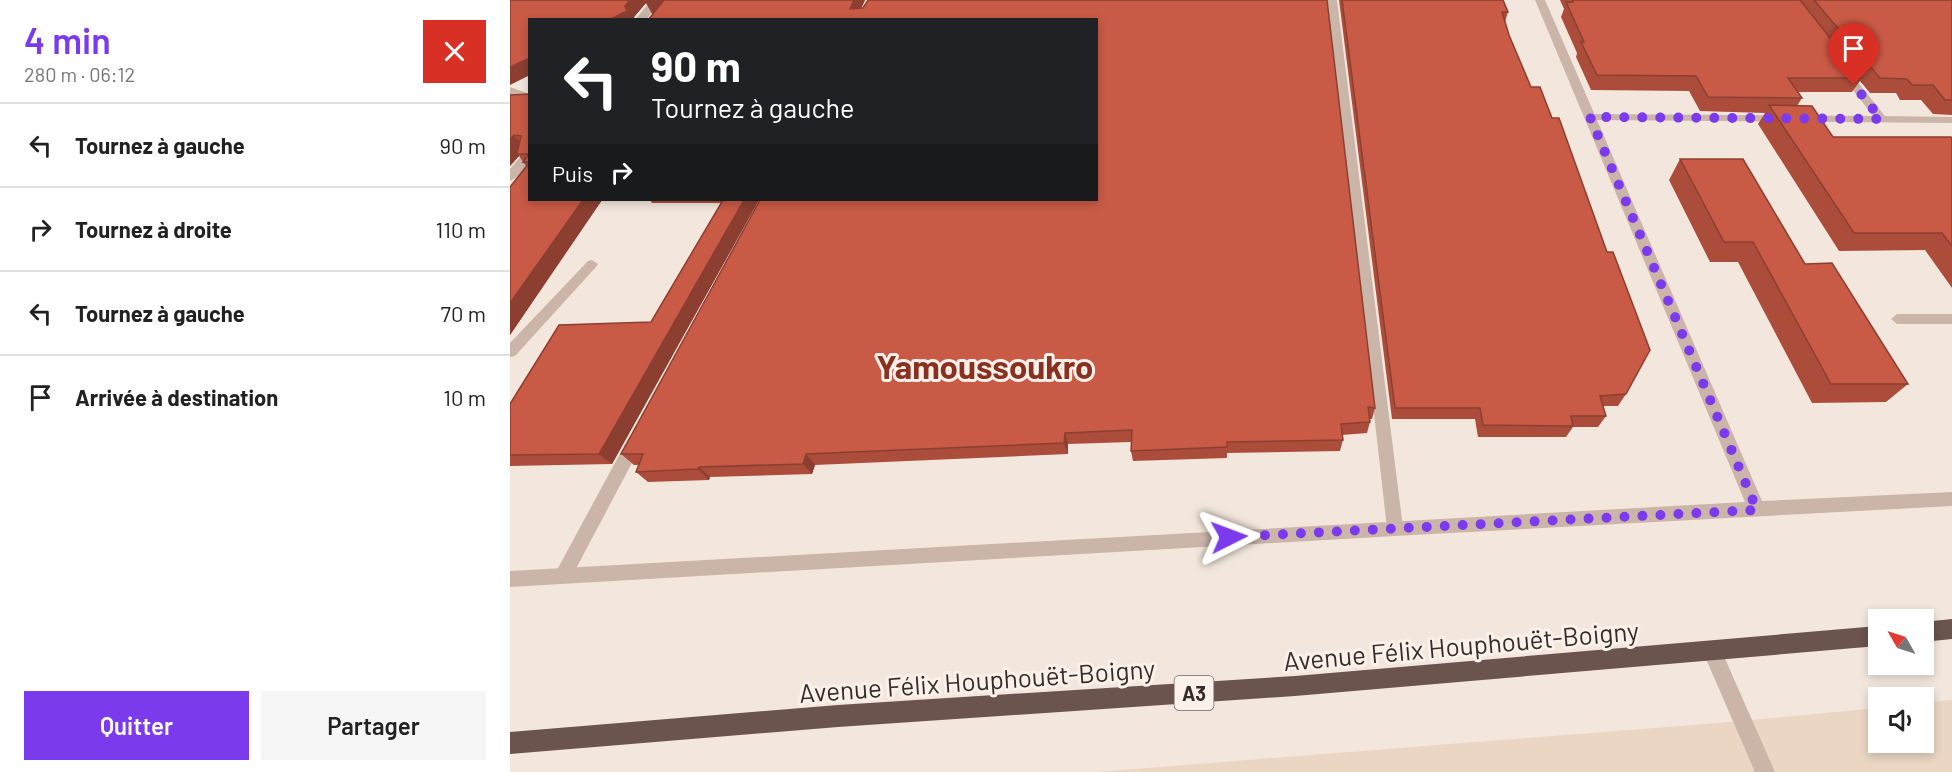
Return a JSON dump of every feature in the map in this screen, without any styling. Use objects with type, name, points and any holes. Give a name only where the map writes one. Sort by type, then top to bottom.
[{"type":"highway","points":[[1934,631],[1952,629]]},
{"type":"highway","name":"Avenue Félix Houphouët-Boigny","points":[[510,743],[838,716],[1295,686],[1868,637]]},
{"type":"street","points":[[642,18],[656,0]]},
{"type":"street","points":[[1332,0],[1395,528]]},
{"type":"street","points":[[1540,0],[1757,510]]},
{"type":"street","points":[[1838,64],[1881,119]]},
{"type":"street","points":[[510,90],[528,97]]},
{"type":"street","points":[[1590,117],[1952,120]]},
{"type":"street","points":[[510,177],[528,155]]},
{"type":"street","points":[[564,574],[643,429]]},
{"type":"street","points":[[510,579],[564,574],[1395,528],[1952,500]]},
{"type":"street","points":[[1712,652],[1765,772]]},
{"type":"lane","points":[[510,352],[592,264]]},
{"type":"lane","points":[[1897,319],[1952,319]]},
{"type":"shaded area","points":[[1952,700],[1952,772],[1096,772],[1868,709],[1868,753],[1934,753],[1934,702]]},
{"type":"building","points":[[510,0],[630,0],[625,6],[629,10],[613,18],[528,18],[528,59],[510,67]]},
{"type":"building","points":[[664,0],[854,0],[850,9],[863,8],[868,0],[1327,0],[1375,408],[1368,407],[1370,422],[1341,424],[1343,440],[1227,442],[1227,447],[1131,451],[1132,430],[1065,433],[1064,443],[806,454],[803,464],[699,467],[698,469],[636,472],[643,454],[621,454],[759,201],[1098,201],[1098,18],[650,18]]},
{"type":"building","points":[[1342,0],[1503,0],[1508,12],[1502,12],[1509,35],[1531,87],[1540,87],[1552,118],[1559,118],[1607,252],[1613,252],[1650,350],[1626,394],[1600,396],[1606,416],[1571,416],[1573,426],[1483,425],[1480,408],[1395,408]]},
{"type":"building","points":[[1572,0],[1800,0],[1862,78],[1788,78],[1802,98],[1708,97],[1696,76],[1597,75],[1581,42],[1584,42],[1566,2],[1573,2]]},
{"type":"building","points":[[1814,0],[1952,0],[1952,100],[1945,100],[1933,85],[1912,85],[1907,79],[1880,78]]},
{"type":"building","points":[[528,94],[528,154],[517,154],[521,136],[514,135],[510,140],[510,95]]},
{"type":"building","points":[[1769,105],[1812,106],[1833,137],[1951,137],[1952,246],[1942,233],[1854,233]]},
{"type":"building","points":[[1680,159],[1743,159],[1805,264],[1832,263],[1908,384],[1831,384],[1753,242],[1724,242]]},
{"type":"building","points":[[528,164],[528,201],[582,201],[510,303],[510,187]]},
{"type":"building","points":[[722,201],[743,201],[599,454],[510,455],[510,404],[559,325],[651,322]]},
{"type":"district","name":"Yamoussoukro","points":[[985,366]]},
{"type":"route","points":[[1229,537],[1757,510],[1590,117],[1881,119],[1854,85]]}]
